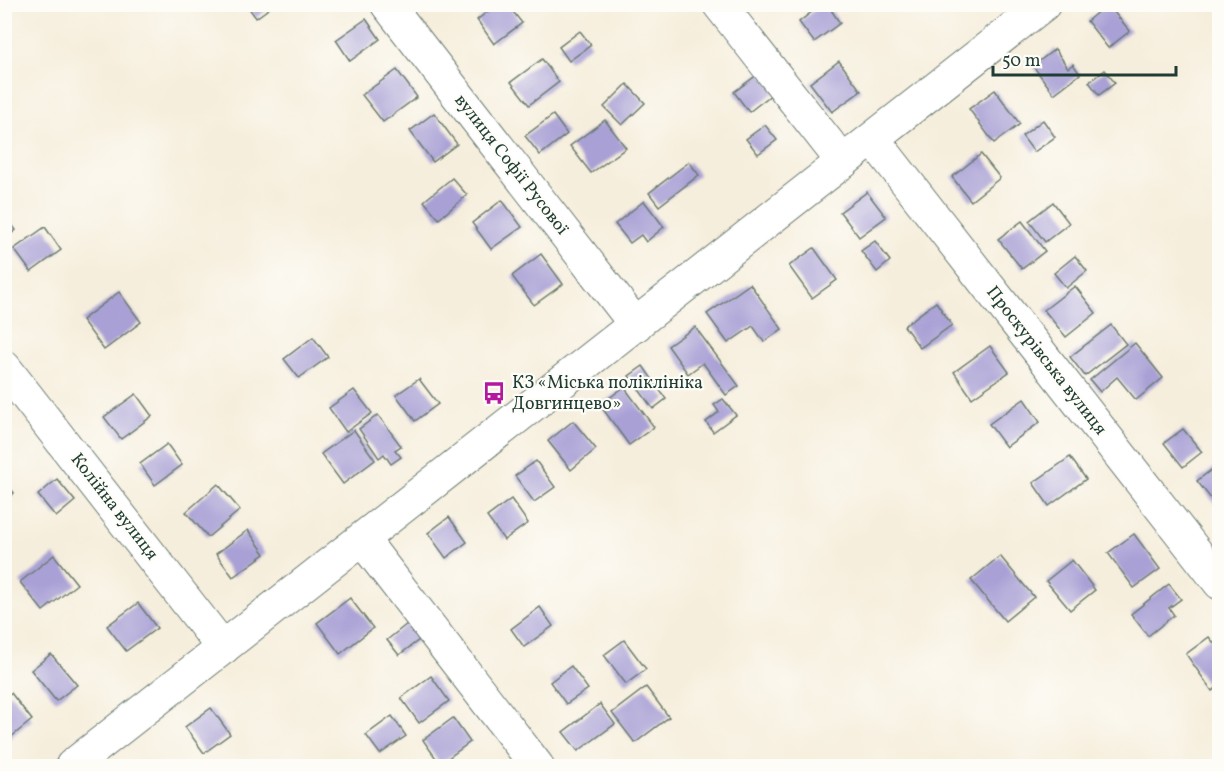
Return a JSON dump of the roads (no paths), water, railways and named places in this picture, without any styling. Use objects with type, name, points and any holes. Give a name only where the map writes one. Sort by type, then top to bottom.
[{"type":"street","name":"вулиця Софії Русової","points":[[387,4],[636,325]]},
{"type":"street","points":[[719,4],[843,162]]},
{"type":"street","points":[[72,766],[1044,4]]},
{"type":"street","name":"Проскурівська вулиця","points":[[873,139],[1220,583]]},
{"type":"street","name":"Колійна вулиця","points":[[4,367],[223,648]]},
{"type":"street","points":[[362,539],[537,766]]},
{"type":"place","name":"КЗ «Міська поліклініка Довгинцево»","points":[[494,393]]}]
